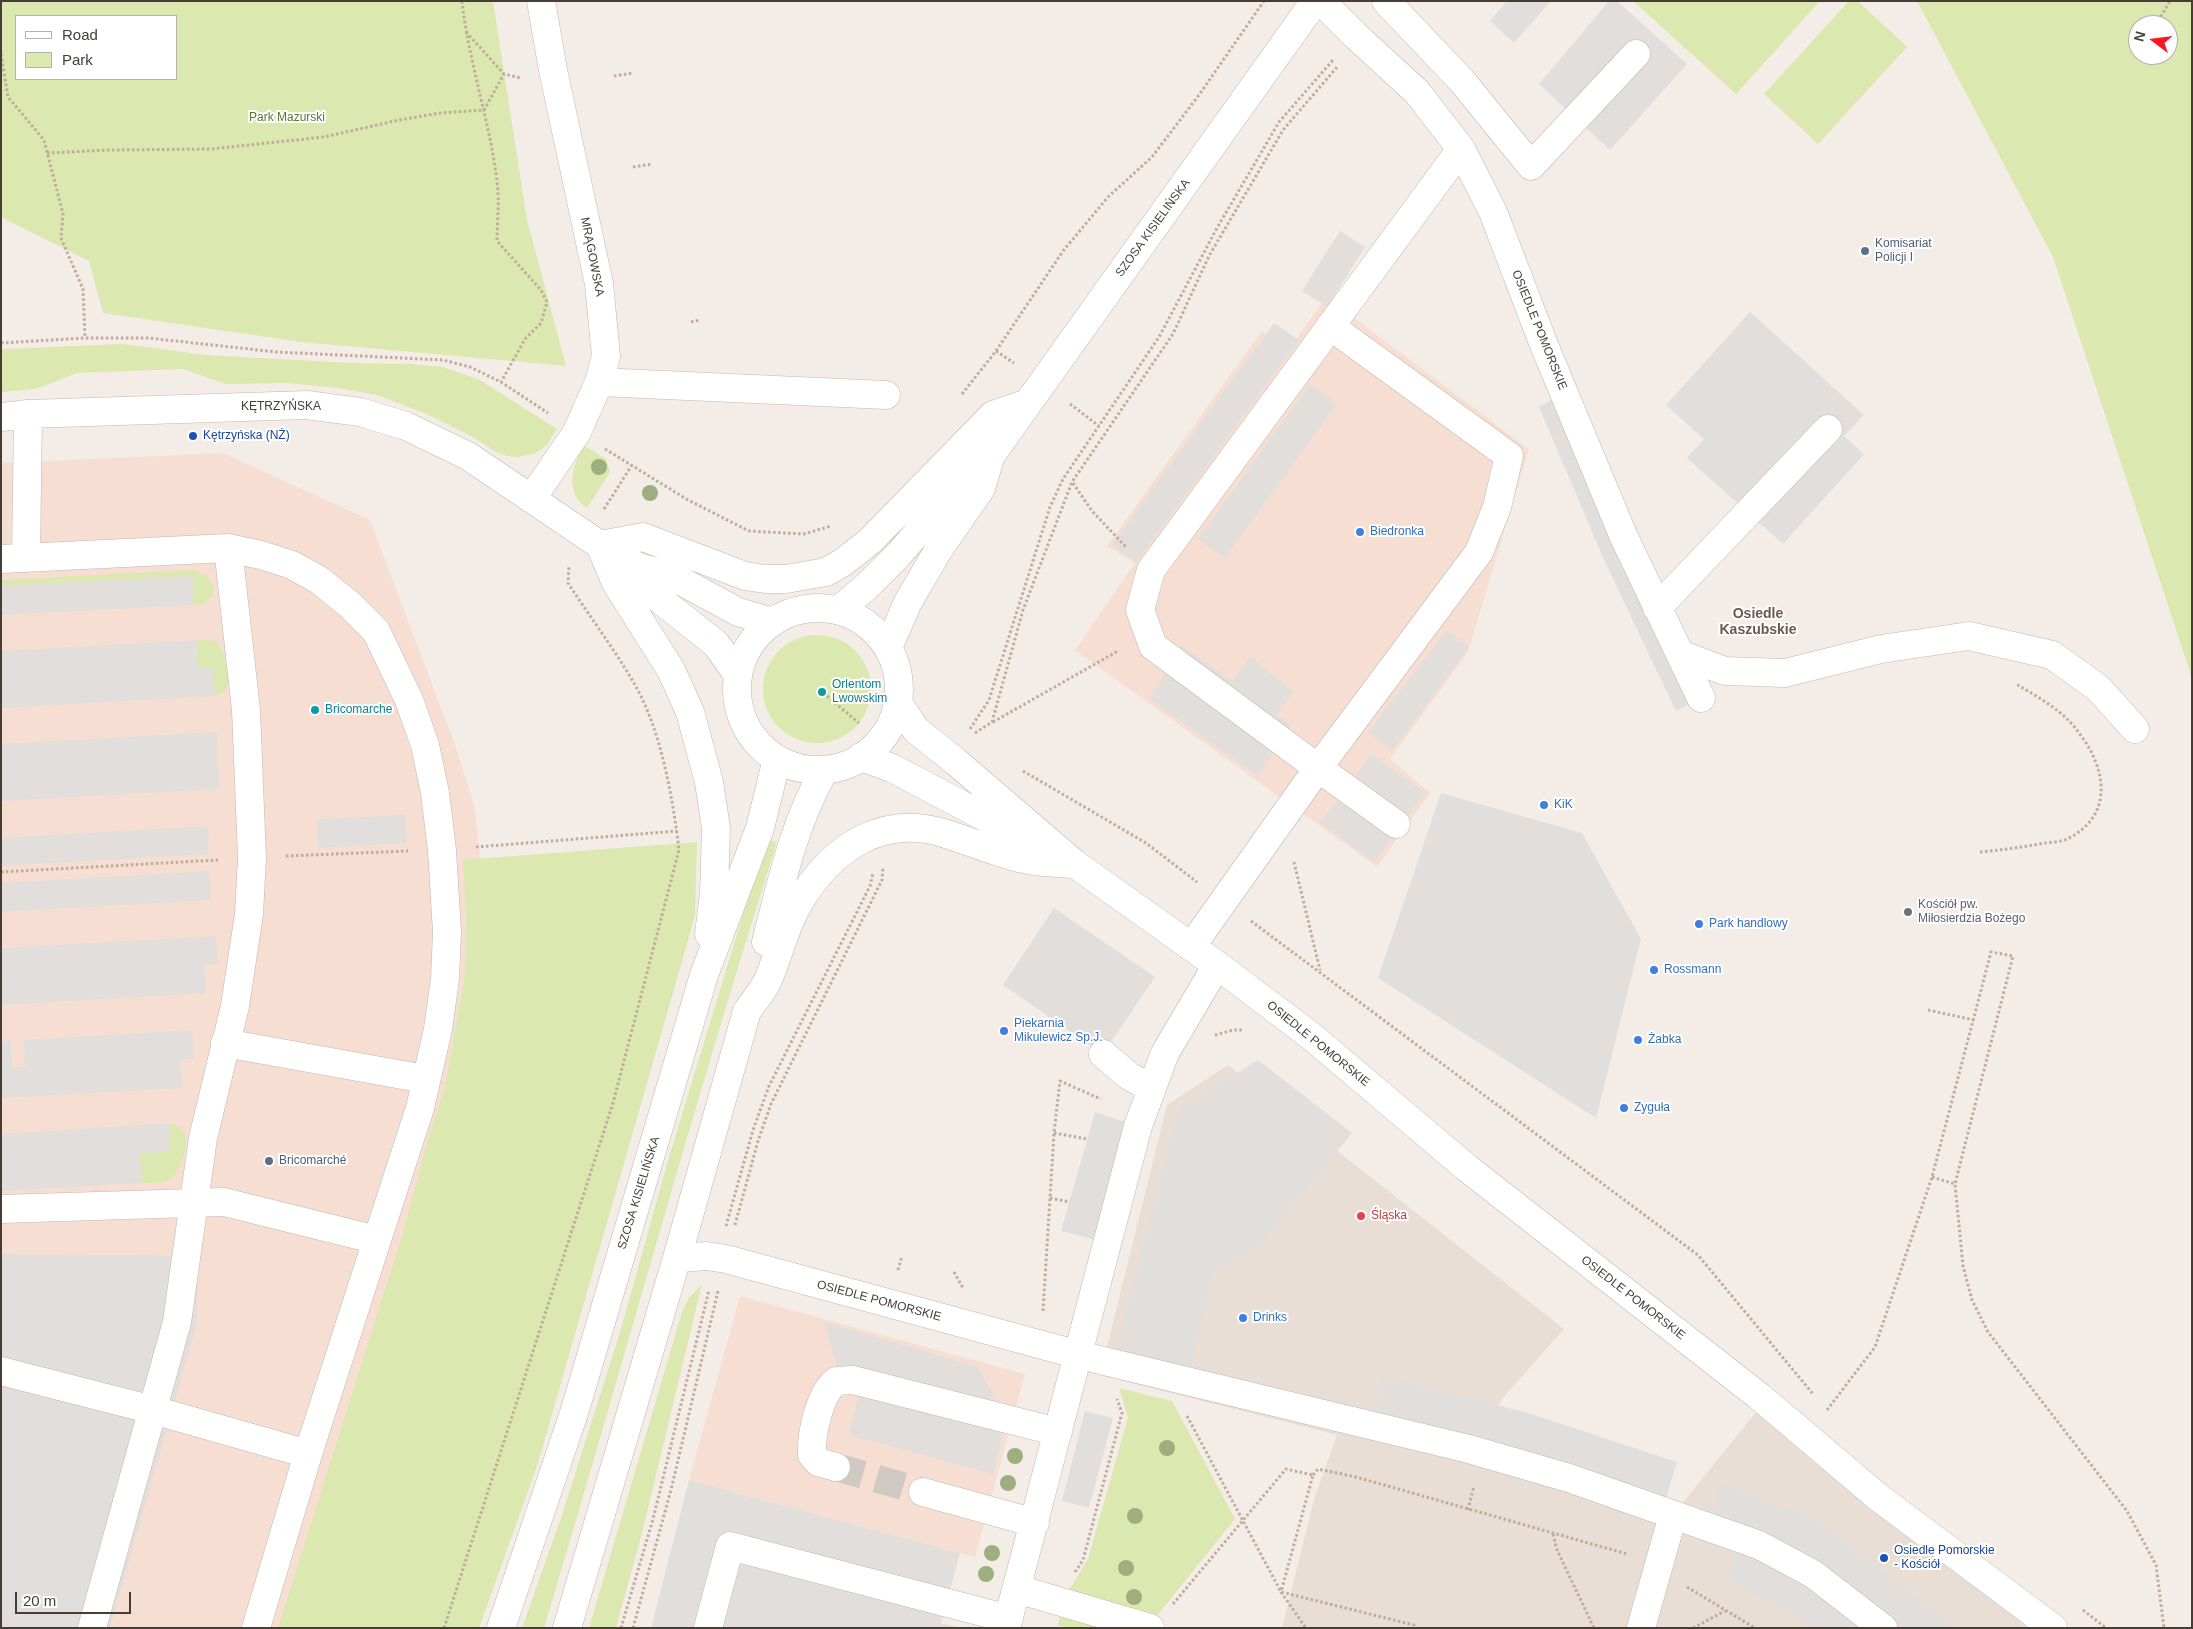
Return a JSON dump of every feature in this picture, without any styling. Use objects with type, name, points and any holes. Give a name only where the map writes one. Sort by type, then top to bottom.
[{"type":"street","name":"MRĄGOWSKA","points":[[532,498],[577,432],[599,382],[606,356],[599,284],[553,70],[541,1]]},
{"type":"street","name":"SZOSA KISIELIŃSKA","points":[[839,610],[867,586],[899,554],[966,476],[991,455],[1315,1]]},
{"type":"street","name":"OSIEDLE POMORSKIE","points":[[1321,1],[1356,36],[1418,92],[1461,149],[1493,212],[1552,363],[1624,535],[1700,698]]},
{"type":"street","points":[[1386,1],[1462,81],[1531,166],[1636,54]]},
{"type":"street","points":[[1396,824],[1153,646],[1140,610],[1151,570],[1461,149]]},
{"type":"street","points":[[1191,946],[1318,768],[1479,552],[1497,507],[1509,456],[1330,326]]},
{"type":"street","points":[[599,382],[886,395]]},
{"type":"street","points":[[704,975],[714,893],[716,828],[709,782],[690,712],[671,670],[616,583],[600,544],[643,537],[752,577],[786,579],[826,572],[842,563],[870,541],[993,415],[1028,403]]},
{"type":"street","name":"KĘTRZYŃSKA","points":[[14,415],[307,405],[360,412],[406,426],[468,456],[600,544],[638,567]]},
{"type":"street","points":[[14,415],[14,558],[228,548],[261,554],[292,565],[319,580],[350,605],[376,631],[409,700],[425,745],[435,793],[442,850],[447,932],[445,979],[438,1029],[425,1079],[420,1108],[308,1454],[256,1628]]},
{"type":"street","points":[[1657,608],[1828,429]]},
{"type":"street","name":"SZOSA KISIELIŃSKA","points":[[888,648],[908,602],[939,549],[981,488],[991,455]]},
{"type":"street","points":[[92,1628],[177,1322],[203,1138],[235,1006],[249,914],[252,858],[246,710],[228,548]]},
{"type":"street","points":[[638,567],[670,575],[738,612],[773,622]]},
{"type":"street","points":[[638,567],[658,598],[716,644],[738,675]]},
{"type":"street","points":[[817,608],[839,610],[864,623],[875,632],[888,648],[896,666],[898,703],[891,724],[870,749],[844,767],[824,770],[792,766],[777,759],[755,740],[743,720],[738,698],[738,675],[750,645],[760,632],[773,622],[794,612],[817,608]]},
{"type":"street","points":[[1680,654],[1725,671],[1785,673],[1881,649],[1969,636],[2052,655],[2098,688],[2135,729]]},
{"type":"street","points":[[898,703],[916,730],[956,761],[1076,864]]},
{"type":"street","points":[[870,749],[892,768],[1076,864]]},
{"type":"street","name":"SZOSA KISIELIŃSKA","points":[[501,1628],[574,1413],[704,975],[760,828],[777,759]]},
{"type":"street","points":[[567,1628],[677,1258],[796,832],[811,793],[824,770]]},
{"type":"street","points":[[747,1011],[767,982],[792,916],[818,875],[851,845],[878,831],[898,828],[921,828],[1023,859],[1076,864]]},
{"type":"street","name":"OSIEDLE POMORSKIE","points":[[1076,864],[1217,965],[1311,1036],[1467,1168],[1760,1398],[1878,1497],[2053,1628]]},
{"type":"street","points":[[708,1628],[730,1546],[1008,1623],[1138,1126],[1165,1053],[1217,965]]},
{"type":"street","points":[[225,1042],[425,1079]]},
{"type":"street","points":[[1104,1054],[1129,1076],[1151,1088]]},
{"type":"street","points":[[1,1209],[224,1202],[378,1240]]},
{"type":"street","name":"OSIEDLE POMORSKIE","points":[[677,1258],[707,1256],[726,1259],[1079,1355],[1469,1448],[1569,1478],[1759,1545],[1812,1574],[1883,1628]]},
{"type":"street","points":[[1,1371],[153,1410],[308,1454]]},
{"type":"street","points":[[836,1467],[818,1462],[812,1455],[812,1440],[828,1387],[836,1381],[853,1380],[1058,1432]]},
{"type":"street","points":[[923,1492],[1034,1523]]},
{"type":"street","points":[[1641,1628],[1673,1515]]},
{"type":"street","points":[[1017,1590],[1150,1628]]},
{"type":"path","points":[[462,1],[466,32],[484,110],[498,192],[497,241],[541,290],[547,302],[541,323],[525,339],[501,382]]},
{"type":"path","points":[[961,396],[996,351],[1063,251],[1108,197],[1152,157],[1199,95],[1264,1]]},
{"type":"path","points":[[2162,15],[2170,1]]},
{"type":"path","points":[[466,32],[504,74],[519,79],[553,70]]},
{"type":"path","points":[[1148,634],[968,735],[989,700],[1050,507],[1063,479],[1159,337],[1216,228],[1279,122],[1322,71],[1356,36]]},
{"type":"path","points":[[1,54],[8,97],[44,140],[48,153],[63,214],[61,238],[83,289],[85,338]]},
{"type":"path","points":[[992,722],[1023,610],[1072,482],[1173,334],[1209,256],[1283,130],[1340,64]]},
{"type":"path","points":[[614,76],[633,73]]},
{"type":"path","points":[[484,110],[504,74]]},
{"type":"path","points":[[48,153],[108,150],[211,149],[324,137],[440,113],[484,110]]},
{"type":"path","points":[[633,167],[652,164]]},
{"type":"path","points":[[691,322],[700,320]]},
{"type":"path","points":[[1,343],[85,338],[148,338],[277,352],[443,360],[470,367],[501,382],[556,418]]},
{"type":"path","points":[[996,351],[1018,366]]},
{"type":"path","points":[[1064,399],[1100,426]]},
{"type":"path","points":[[598,445],[688,500],[749,531],[804,534],[837,524]]},
{"type":"path","points":[[600,516],[632,465]]},
{"type":"path","points":[[1072,482],[1092,511],[1151,570]]},
{"type":"path","points":[[444,1628],[613,1102],[679,850],[677,831],[657,737],[636,686],[568,583],[567,570],[572,558]]},
{"type":"path","points":[[1980,852],[2066,840],[2089,825],[2100,805],[2102,784],[2098,765],[2079,732],[2046,702],[2011,681],[2027,649]]},
{"type":"path","points":[[827,696],[870,749]]},
{"type":"path","points":[[442,850],[677,831]]},
{"type":"path","points":[[733,1233],[758,1141],[771,1104],[882,880],[883,861]]},
{"type":"path","points":[[1293,861],[1320,972]]},
{"type":"path","points":[[723,1235],[753,1130],[770,1086],[870,886],[873,871]]},
{"type":"path","points":[[1820,1403],[1826,1411],[1875,1347],[1932,1177],[1991,952],[2013,956],[1955,1184],[1962,1266],[1972,1300],[1988,1332],[2127,1511],[2156,1565],[2164,1628]]},
{"type":"path","points":[[1928,1010],[1974,1020]]},
{"type":"path","points":[[1210,1040],[1215,1035],[1233,1030],[1249,1029]]},
{"type":"path","points":[[1044,1315],[1054,1132],[1060,1081],[1104,1100]]},
{"type":"path","points":[[1528,1127],[1698,1255],[1814,1396]]},
{"type":"path","points":[[1054,1132],[1087,1140]]},
{"type":"path","points":[[1932,1177],[1955,1184]]},
{"type":"path","points":[[1050,1198],[1070,1202]]},
{"type":"path","points":[[621,1628],[653,1519],[710,1288]]},
{"type":"path","points":[[633,1628],[671,1490],[719,1288]]},
{"type":"path","points":[[1055,1601],[1083,1560],[1122,1413],[1116,1397]]},
{"type":"path","points":[[1186,1415],[1281,1592],[1306,1628]]},
{"type":"path","points":[[1173,1605],[1286,1469],[1313,1475]]},
{"type":"path","points":[[1281,1592],[1313,1475],[1318,1469],[1634,1557],[1658,1567],[1755,1628]]},
{"type":"path","points":[[1468,1510],[1476,1477]]},
{"type":"path","points":[[1554,1534],[1557,1550],[1594,1628]]},
{"type":"path","points":[[1281,1592],[1414,1625],[1414,1628]]},
{"type":"path","points":[[1694,1628],[1725,1610]]},
{"type":"shaded area","points":[[1507,1],[1551,1],[1514,43],[1490,21]]},
{"type":"shaded area","points":[[1609,1],[1617,1],[1687,64],[1610,150],[1539,84]]},
{"type":"shaded area","points":[[1340,231],[1365,247],[1327,307],[1302,291]]},
{"type":"shaded area","points":[[1326,297],[1529,449],[1468,652],[1390,759],[1430,793],[1377,867],[1075,650],[1135,563],[1107,546],[1262,331],[1290,348]]},
{"type":"shaded area","points":[[1750,312],[1864,415],[1844,436],[1864,454],[1783,544],[1687,458],[1704,439],[1666,405]]},
{"type":"shaded area","points":[[1274,323],[1299,340],[1136,562],[1112,545]]},
{"type":"shaded area","points":[[1310,384],[1337,404],[1225,558],[1198,539]]},
{"type":"shaded area","points":[[1551,400],[1690,704],[1676,711],[1605,562],[1539,407]]},
{"type":"shaded area","points":[[223,453],[370,520],[455,745],[475,808],[486,910],[464,1107],[290,1628],[1,1628],[1,463]]},
{"type":"shaded area","points":[[194,576],[194,605],[1,615],[1,586]]},
{"type":"shaded area","points":[[1447,630],[1469,647],[1392,750],[1368,732]]},
{"type":"shaded area","points":[[197,640],[198,667],[213,667],[215,696],[1,708],[1,651]]},
{"type":"shaded area","points":[[1181,645],[1232,681],[1250,657],[1293,691],[1277,715],[1291,725],[1258,776],[1150,699]]},
{"type":"shaded area","points":[[217,732],[219,789],[1,801],[1,744]]},
{"type":"shaded area","points":[[1372,754],[1425,793],[1374,862],[1320,823]]},
{"type":"shaded area","points":[[1441,793],[1582,833],[1641,939],[1596,1118],[1378,978]]},
{"type":"shaded area","points":[[405,815],[406,843],[318,848],[317,819]]},
{"type":"shaded area","points":[[208,826],[209,854],[1,866],[1,838]]},
{"type":"shaded area","points":[[210,871],[211,900],[1,912],[1,883]]},
{"type":"shaded area","points":[[1054,908],[1155,977],[1103,1054],[1003,985]]},
{"type":"shaded area","points":[[216,936],[218,964],[204,965],[206,993],[1,1005],[1,948]]},
{"type":"shaded area","points":[[192,1030],[194,1058],[180,1060],[182,1088],[1,1098],[1,1041],[11,1040],[12,1067],[25,1067],[24,1040]]},
{"type":"shaded area","points":[[1258,1060],[1352,1133],[1256,1249],[1212,1271],[1190,1370],[1117,1349],[1179,1110]]},
{"type":"shaded area","points":[[1228,1065],[1564,1329],[1501,1400],[1477,1464],[1673,1515],[1764,1402],[2027,1628],[1282,1628],[1315,1496],[1337,1435],[1100,1375],[1167,1105]]},
{"type":"shaded area","points":[[1095,1112],[1138,1126],[1107,1243],[1061,1231]]},
{"type":"shaded area","points":[[170,1123],[170,1151],[140,1154],[141,1183],[1,1191],[1,1134]]},
{"type":"shaded area","points":[[1,1254],[198,1256],[197,1323],[110,1628],[1,1628]]},
{"type":"shaded area","points":[[740,1296],[1025,1374],[975,1557],[689,1480]]},
{"type":"shaded area","points":[[824,1322],[978,1367],[1006,1419],[993,1474],[849,1435],[862,1383],[841,1380]]},
{"type":"shaded area","points":[[1382,1377],[1525,1412],[1677,1462],[1662,1511],[1370,1425]]},
{"type":"shaded area","points":[[1085,1411],[1113,1418],[1089,1508],[1062,1501]]},
{"type":"shaded area","points":[[689,1480],[960,1553],[941,1623],[961,1628],[651,1628]]},
{"type":"shaded area","points":[[1720,1484],[1817,1521],[1895,1582],[1959,1628],[1815,1628],[1727,1578],[1738,1537],[1712,1527]]},
{"type":"green space","name":"Park Mazurski","points":[[1,1],[493,1],[527,220],[566,366],[301,342],[103,313],[89,261],[1,217]]},
{"type":"green space","points":[[1633,1],[1820,1],[1736,94]]},
{"type":"green space","points":[[1849,1],[1858,1],[1907,47],[1818,144],[1764,94]]},
{"type":"green space","points":[[1917,1],[2192,1],[2192,678],[2053,257]]},
{"type":"green space","points":[[123,344],[206,355],[443,367],[480,380],[557,429],[547,445],[536,453],[518,457],[507,456],[496,452],[473,437],[427,414],[377,395],[288,383],[226,384],[183,369],[77,373],[36,389],[1,392],[1,349]]},
{"type":"green space","points":[[585,446],[606,459],[610,472],[587,508],[575,495],[572,478],[576,461]]},
{"type":"green space","points":[[194,570],[208,577],[214,587],[213,596],[202,604],[194,605],[194,576],[1,586],[1,580]]},
{"type":"green space","points":[[817,635],[838,639],[855,651],[867,668],[871,689],[867,710],[855,727],[838,739],[817,743],[796,739],[779,727],[767,710],[763,689],[767,668],[779,651],[796,639]]},
{"type":"green space","points":[[197,640],[216,641],[222,650],[228,682],[225,690],[219,695],[215,696],[213,667],[198,668]]},
{"type":"green space","points":[[766,839],[777,842],[746,940],[544,1628],[522,1628],[562,1515],[621,1329],[667,1164]]},
{"type":"green space","points":[[697,842],[695,915],[689,937],[538,1463],[479,1628],[278,1628],[403,1233],[427,1143],[445,1087],[465,974],[466,917],[463,860]]},
{"type":"green space","points":[[170,1123],[182,1130],[186,1139],[185,1151],[178,1170],[168,1180],[157,1183],[141,1183],[140,1153],[170,1151]]},
{"type":"green space","points":[[702,1284],[643,1529],[616,1628],[589,1628],[682,1312],[688,1299]]},
{"type":"green space","points":[[1119,1388],[1172,1401],[1235,1519],[1156,1617],[1067,1593],[1088,1559],[1128,1417]]},
{"type":"green space","points":[[1060,1617],[1101,1628],[1067,1628],[1058,1625]]},
{"type":"tunnel","points":[[836,1467],[923,1492]]},
{"type":"place","name":"Komisariat Policji I","points":[[1865,251]]},
{"type":"place","name":"Kętrzyńska (NŻ)","points":[[193,436]]},
{"type":"place","name":"Biedronka","points":[[1360,532]]},
{"type":"place","name":"Orlentom Lwowskim","points":[[822,692]]},
{"type":"place","name":"Bricomarche","points":[[315,710]]},
{"type":"place","name":"KiK","points":[[1544,805]]},
{"type":"place","name":"Kościół pw. Miłosierdzia Bożego","points":[[1908,912]]},
{"type":"place","name":"Park handlowy","points":[[1699,924]]},
{"type":"place","name":"Rossmann","points":[[1654,970]]},
{"type":"place","name":"Piekarnia Mikulewicz Sp.J.","points":[[1004,1031]]},
{"type":"place","name":"Żabka","points":[[1638,1040]]},
{"type":"place","name":"Zyguła","points":[[1624,1108]]},
{"type":"place","name":"Bricomarché","points":[[269,1161]]},
{"type":"place","name":"Śląska","points":[[1361,1216]]},
{"type":"place","name":"Drinks","points":[[1243,1318]]},
{"type":"place","name":"Osiedle Pomorskie - Kościół","points":[[1884,1558]]},
{"type":"district","name":"Osiedle Kaszubskie","points":[[1758,622]]}]
